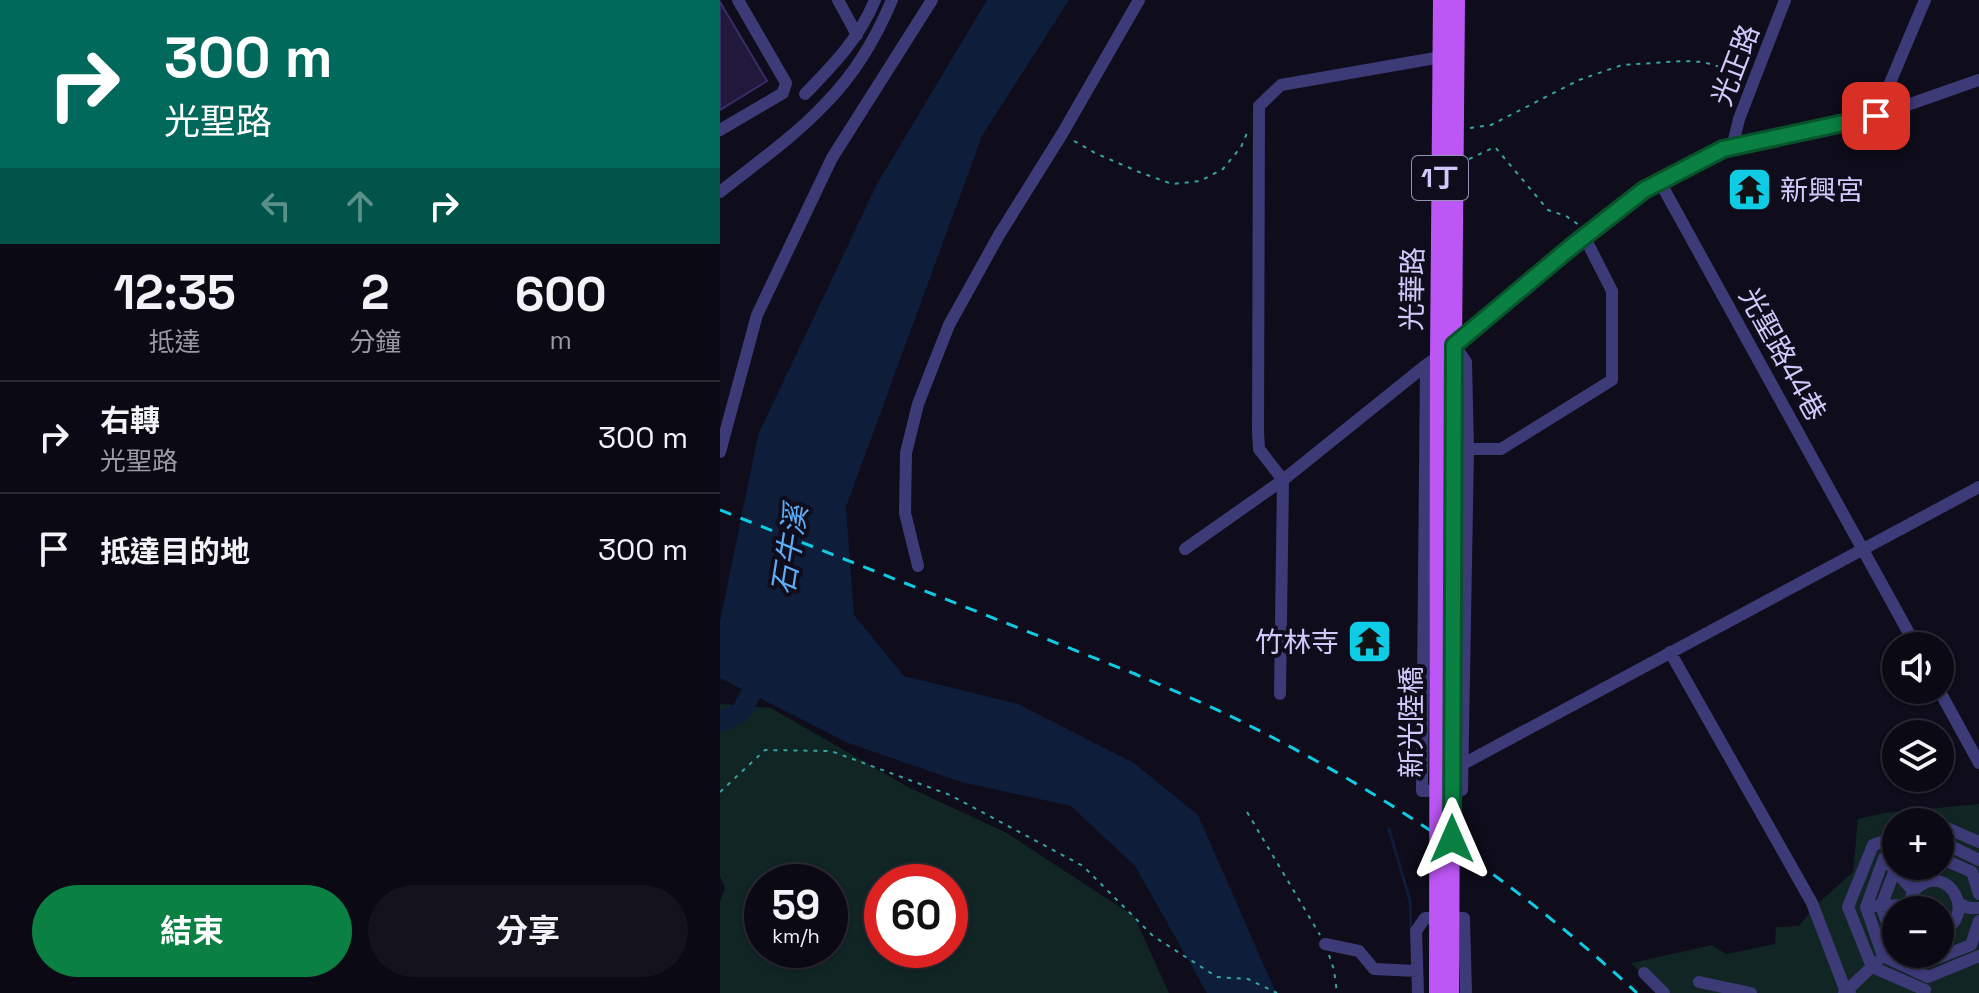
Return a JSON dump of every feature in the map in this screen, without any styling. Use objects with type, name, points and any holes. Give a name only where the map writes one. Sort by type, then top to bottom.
[{"type":"main road","name":"光華路","points":[[1441,0],[1441,57],[1456,129],[1454,345]]},
{"type":"main road","name":"光華路","points":[[1432,360],[1457,0]]},
{"type":"main road","name":"新光陸橋","points":[[1451,993],[1454,345]]},
{"type":"main road","name":"新光陸橋","points":[[1432,360],[1437,993]]},
{"type":"street","points":[[720,130],[783,93],[786,83],[738,0]]},
{"type":"street","points":[[838,0],[857,35]]},
{"type":"street","points":[[805,94],[841,58],[875,0]]},
{"type":"street","points":[[720,192],[827,103],[867,50],[892,0]]},
{"type":"street","points":[[720,452],[757,315],[832,158],[932,0]]},
{"type":"street","points":[[918,566],[905,513],[906,453],[918,404],[949,325],[1139,0]]},
{"type":"street","name":"光正路","points":[[1732,148],[1739,119],[1785,0]]},
{"type":"street","points":[[1876,116],[1925,0]]},
{"type":"street","points":[[1280,694],[1283,480],[1259,449],[1259,106],[1281,85],[1441,57]]},
{"type":"street","points":[[1454,345],[1466,362],[1468,449],[1462,790],[1422,791],[1432,360],[1644,190],[1723,149],[1876,116],[1979,80]]},
{"type":"street","name":"光聖路44巷","points":[[1660,182],[1908,632]]},
{"type":"street","points":[[1468,449],[1501,449],[1612,380],[1612,291],[1587,234]]},
{"type":"street","name":"光華路","points":[[1185,549],[1283,480],[1432,360]]},
{"type":"street","points":[[1463,764],[1979,487]]},
{"type":"street","points":[[1670,652],[1812,903],[1847,993],[1882,957]]},
{"type":"street","points":[[1947,704],[1979,763]]},
{"type":"street","points":[[1954,831],[1979,842]]},
{"type":"street","points":[[1882,842],[1873,845],[1848,907],[1872,967],[1926,986]]},
{"type":"street","points":[[1873,845],[1882,851]]},
{"type":"street","points":[[1954,850],[1977,865]]},
{"type":"street","points":[[1954,861],[1977,865]]},
{"type":"street","points":[[1954,890],[1977,865]]},
{"type":"street","points":[[1977,865],[1979,894]]},
{"type":"street","points":[[1882,873],[1866,907],[1882,953]]},
{"type":"street","points":[[1848,907],[1881,906],[1894,880]]},
{"type":"street","points":[[1907,880],[1914,892]]},
{"type":"street","points":[[1911,896],[1917,887],[1926,882],[1946,883],[1954,890],[1960,904],[1954,923],[1976,952]]},
{"type":"street","points":[[1960,904],[1979,908]]},
{"type":"street","points":[[1418,993],[1416,931],[1425,918],[1464,918],[1466,993]]},
{"type":"street","points":[[1976,952],[1979,921]]},
{"type":"street","points":[[1325,944],[1359,951],[1374,969],[1417,971]]},
{"type":"street","points":[[1954,955],[1976,952]]},
{"type":"street","points":[[1926,986],[1976,952]]},
{"type":"street","points":[[1900,968],[1926,986]]},
{"type":"street","points":[[1644,973],[1664,993]]},
{"type":"street","points":[[1699,982],[1751,993]]},
{"type":"path","points":[[1456,129],[1491,125],[1579,80],[1622,65],[1703,62],[1754,78]]},
{"type":"path","points":[[1062,134],[1095,153],[1172,184],[1200,181],[1223,169],[1241,147],[1247,133]]},
{"type":"path","points":[[1456,165],[1495,147],[1548,210],[1566,216],[1587,234]]},
{"type":"path","points":[[720,792],[765,750],[831,751],[950,795],[1083,866],[1153,936],[1217,977],[1248,979],[1277,993]]},
{"type":"path","points":[[1247,812],[1325,944],[1334,970],[1337,993]]},
{"type":"green space","points":[[720,704],[771,708],[908,787],[1005,832],[1134,916],[1169,993],[720,993],[720,901],[725,888],[720,876]]},
{"type":"green space","points":[[1979,804],[1979,993],[1659,993],[1631,963],[1712,945],[1726,954],[1775,944],[1776,927],[1799,926],[1815,906],[1853,872],[1858,819],[1882,813],[1882,880],[1954,880],[1954,808],[1937,808]]},
{"type":"water","name":"石牛溪","points":[[987,0],[1069,0],[982,136],[846,507],[854,615],[904,676],[1018,704],[1134,763],[1198,815],[1276,993],[1207,993],[1135,866],[1071,806],[961,782],[848,743],[720,678],[720,622],[758,435],[877,184]]},
{"type":"building","points":[[720,2],[767,81],[720,110]]},
{"type":"waterway","points":[[720,722],[741,712],[764,669]]},
{"type":"waterway","points":[[1389,829],[1410,901],[1411,930]]},
{"type":"railway","points":[[720,510],[1135,674],[1223,713],[1304,754],[1454,846],[1548,917],[1637,993]]},
{"type":"place","name":"新興宮","points":[[1749,190]]},
{"type":"place","name":"竹林寺","points":[[1370,642]]},
{"type":"route","points":[[1452,839],[1454,345],[1644,190],[1723,149],[1876,116]]}]
